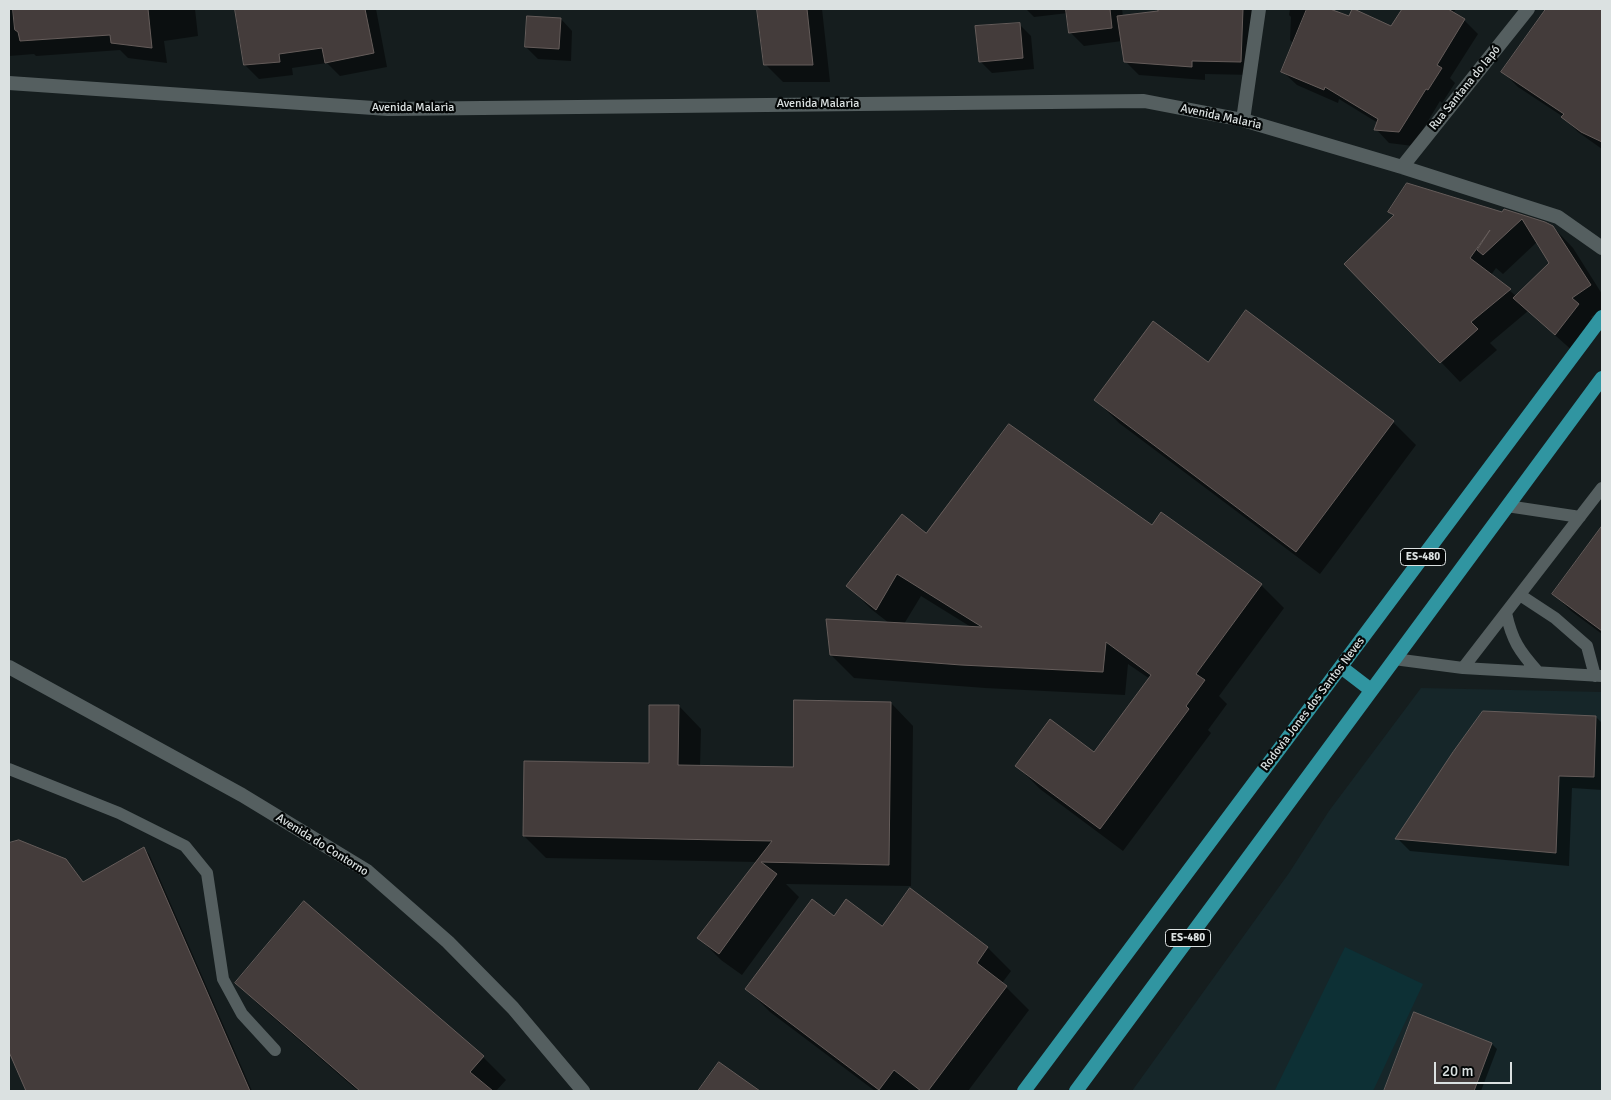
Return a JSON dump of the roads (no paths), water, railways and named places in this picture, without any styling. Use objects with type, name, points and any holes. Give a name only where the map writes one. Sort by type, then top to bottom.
[{"type":"main road","name":"Rodovia Jones dos Santos Neves","points":[[1024,1091],[1602,317]]},
{"type":"main road","name":"ES-480","points":[[1076,1091],[1602,378]]},
{"type":"main road","points":[[1341,667],[1371,690]]},
{"type":"street","points":[[1243,120],[1259,9]]},
{"type":"street","name":"Rua Santana do Iapó","points":[[1402,167],[1528,9]]},
{"type":"street","name":"Avenida Malaria","points":[[9,83],[388,109],[1144,101],[1243,120],[1402,167],[1558,217],[1602,248]]},
{"type":"street","name":"Avenida do Contorno","points":[[9,667],[242,795],[367,871],[448,942],[513,1008],[583,1091]]},
{"type":"lane","points":[[1463,668],[1602,488]]},
{"type":"lane","points":[[1507,506],[1580,517]]},
{"type":"lane","points":[[1394,659],[1463,668],[1599,676],[1587,646],[1555,618],[1520,595]]},
{"type":"lane","points":[[1506,613],[1511,633],[1520,653],[1538,672]]},
{"type":"lane","points":[[9,770],[119,813],[185,846],[207,873],[223,979],[242,1014],[275,1050]]}]
